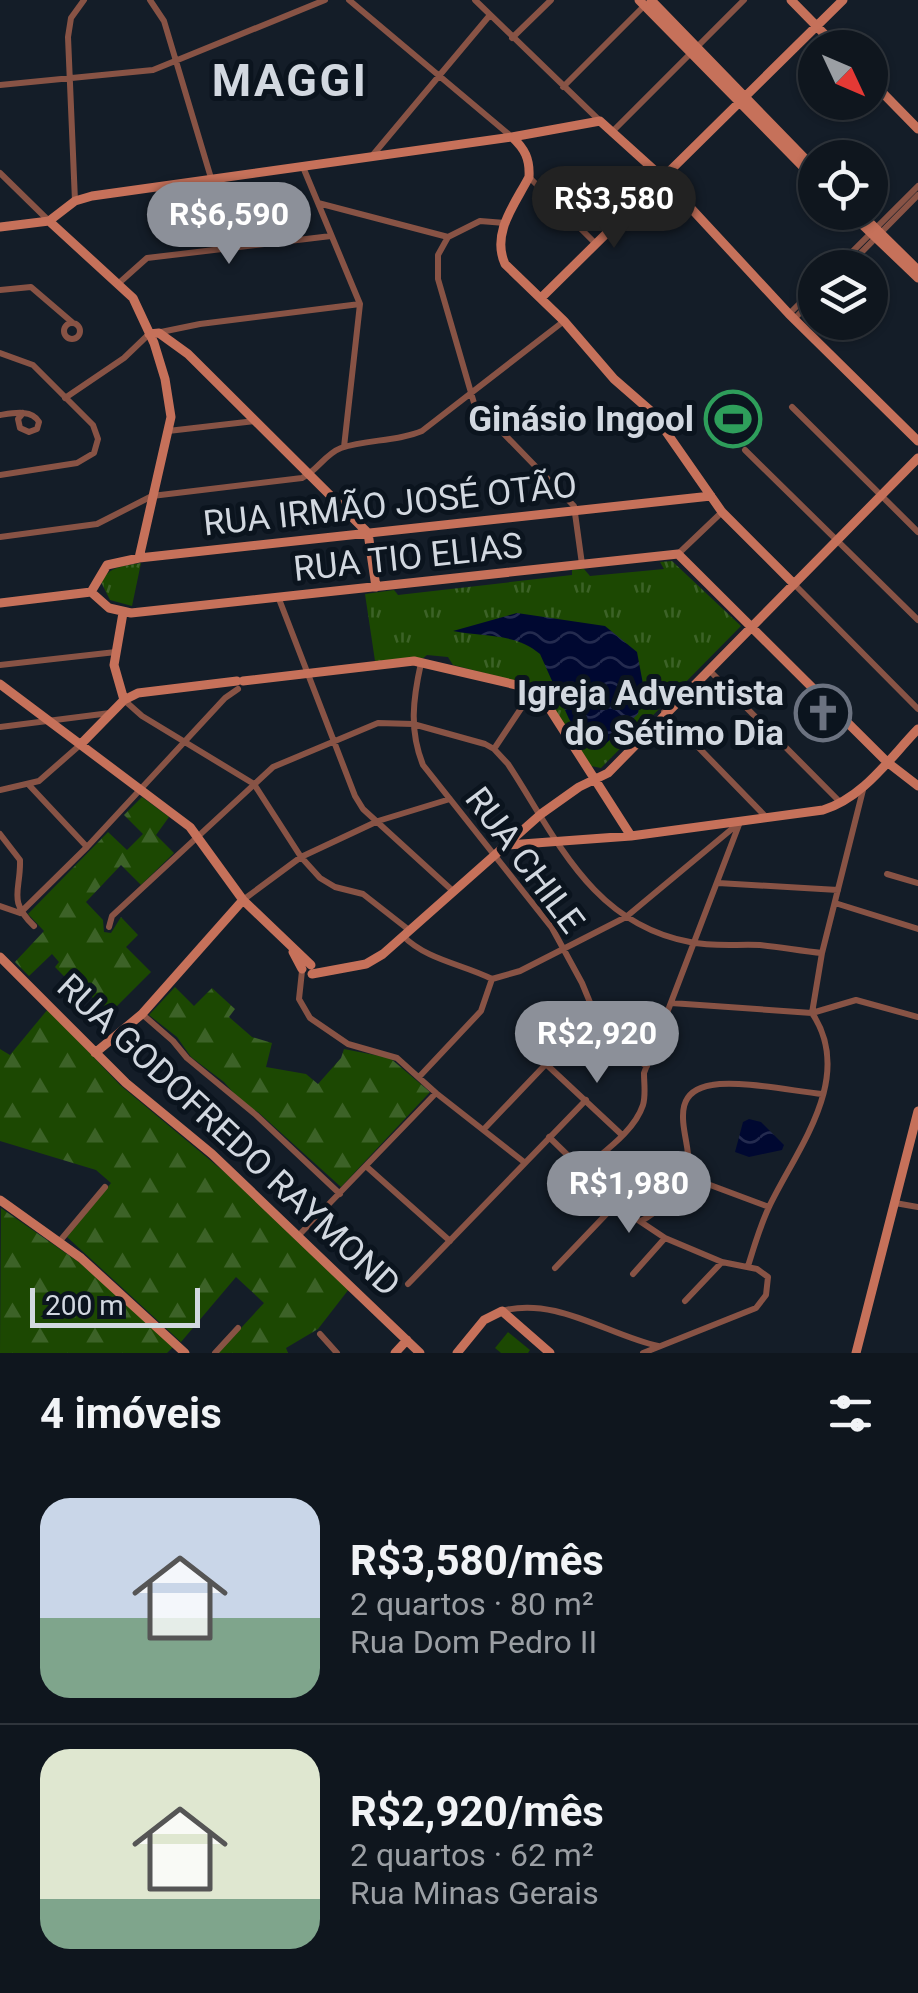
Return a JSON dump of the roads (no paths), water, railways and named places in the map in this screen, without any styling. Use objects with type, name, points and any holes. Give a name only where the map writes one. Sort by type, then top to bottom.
[{"type":"street","points":[[75,200],[69,28],[84,0]]},
{"type":"street","points":[[150,0],[164,21],[211,178]]},
{"type":"street","points":[[0,85],[143,72],[325,0]]},
{"type":"street","points":[[349,0],[512,137],[527,156],[529,177],[504,223],[502,258],[614,378],[664,425],[722,512],[918,709]]},
{"type":"street","points":[[475,0],[662,178],[791,316],[918,442]]},
{"type":"street","points":[[512,38],[551,0]]},
{"type":"street","points":[[612,132],[744,0]]},
{"type":"street","points":[[792,0],[821,30]]},
{"type":"street","points":[[541,298],[843,0]]},
{"type":"street","points":[[564,87],[646,1],[798,156]]},
{"type":"street","points":[[372,156],[490,15]]},
{"type":"street","points":[[888,98],[918,129]]},
{"type":"street","points":[[0,227],[49,221],[75,200],[600,121]]},
{"type":"street","points":[[303,167],[360,304],[344,446]]},
{"type":"street","points":[[0,173],[120,283],[154,333],[171,408],[140,558]]},
{"type":"street","points":[[529,177],[595,242]]},
{"type":"street","points":[[876,234],[918,186]]},
{"type":"street","points":[[859,250],[918,195]]},
{"type":"street","points":[[317,203],[448,237]]},
{"type":"street","points":[[504,223],[480,220],[448,237],[438,255],[438,278],[474,403],[576,512],[582,566]]},
{"type":"street","points":[[871,230],[918,270]]},
{"type":"street","points":[[873,230],[918,278]]},
{"type":"street","points":[[120,283],[147,258],[331,236]]},
{"type":"street","points":[[0,290],[31,287],[73,323]]},
{"type":"street","points":[[65,398],[154,333],[360,304]]},
{"type":"street","points":[[791,316],[798,308]]},
{"type":"street","points":[[791,316],[798,311]]},
{"type":"street","points":[[0,537],[97,524],[152,496],[309,475],[344,446],[412,436],[564,321]]},
{"type":"street","points":[[154,333],[188,354],[368,534],[376,587]]},
{"type":"street","points":[[0,353],[33,364],[96,430],[98,439],[94,453],[77,463],[0,475]]},
{"type":"street","points":[[792,407],[918,532]]},
{"type":"street","points":[[0,415],[23,414],[36,416],[37,430],[24,431],[18,424],[23,414]]},
{"type":"street","points":[[168,431],[255,422]]},
{"type":"street","points":[[744,450],[918,620]]},
{"type":"street","points":[[308,970],[366,964],[541,814],[593,780],[643,736],[918,458]]},
{"type":"street","name":"RUA IRMÃO JOSÉ OTÃO","points":[[90,592],[107,565],[140,558],[711,496]]},
{"type":"street","points":[[722,512],[678,554],[887,762],[918,786]]},
{"type":"street","name":"RUA TIO ELIAS","points":[[123,613],[678,554]]},
{"type":"street","points":[[0,602],[90,592],[109,608],[123,613],[114,673],[124,700],[142,716],[254,784],[302,858],[320,878],[363,894],[424,954],[492,979],[520,971],[626,917],[740,822]]},
{"type":"street","points":[[278,598],[355,796],[454,892]]},
{"type":"street","points":[[0,664],[116,652]]},
{"type":"street","points":[[0,790],[29,785],[54,771],[124,700],[153,688],[236,684],[258,678],[421,662],[533,690],[631,836]]},
{"type":"street","name":"RUA CHILE","points":[[421,662],[413,724],[423,765],[552,928],[582,983],[603,1034],[617,1048],[647,1066]]},
{"type":"street","points":[[710,668],[842,804]]},
{"type":"street","points":[[0,684],[198,834],[244,900],[308,970]]},
{"type":"street","points":[[20,913],[188,742],[236,684]]},
{"type":"street","points":[[494,748],[533,690]]},
{"type":"street","points":[[0,727],[111,713]]},
{"type":"street","points":[[665,713],[768,819]]},
{"type":"street","points":[[108,926],[112,916],[198,834],[282,762],[388,721],[413,724],[494,748],[584,882],[626,917],[648,929],[694,943],[762,945],[822,953]]},
{"type":"street","points":[[507,844],[631,836],[768,819],[842,804],[918,729]]},
{"type":"street","points":[[29,785],[87,847]]},
{"type":"street","points":[[748,1266],[769,1206],[809,1136],[822,1094],[828,1060],[826,1043],[812,1013],[822,953],[864,786]]},
{"type":"street","points":[[95,1052],[142,1014],[244,900],[302,858],[378,821],[450,799]]},
{"type":"street","points":[[583,1170],[622,1135],[644,1104],[647,1066],[740,822]]},
{"type":"street","points":[[0,834],[20,860],[16,894],[20,913]]},
{"type":"street","points":[[887,874],[918,883]]},
{"type":"street","points":[[718,884],[838,890]]},
{"type":"street","points":[[835,903],[918,930]]},
{"type":"street","points":[[0,906],[20,913],[34,926]]},
{"type":"street","name":"RUA GODOFREDO RAYMOND","points":[[0,957],[126,1083],[234,1173],[420,1353]]},
{"type":"street","points":[[308,970],[300,993],[304,1012],[318,1025],[348,1044],[398,1058],[524,1162]]},
{"type":"street","points":[[419,1078],[481,1010],[492,979]]},
{"type":"street","points":[[672,1004],[812,1013],[856,1000],[918,1017]]},
{"type":"street","points":[[142,1014],[340,1194]]},
{"type":"street","points":[[486,1128],[546,1064],[622,1135]]},
{"type":"street","points":[[640,1222],[660,1209],[686,1176],[688,1157],[683,1143],[682,1114],[688,1098],[698,1090],[717,1084],[822,1094]]},
{"type":"street","points":[[299,1235],[436,1093]]},
{"type":"street","points":[[408,1284],[586,1100]]},
{"type":"street","points":[[856,1353],[918,1111]]},
{"type":"street","points":[[549,1136],[640,1222],[665,1238],[722,1262],[762,1271],[769,1280],[759,1306],[644,1353]]},
{"type":"street","points":[[368,1167],[450,1240]]},
{"type":"street","points":[[686,1176],[769,1206]]},
{"type":"street","points":[[58,1243],[105,1186]]},
{"type":"street","points":[[0,1200],[114,1286],[185,1353]]},
{"type":"street","points":[[895,1203],[918,1207]]},
{"type":"street","points":[[555,1268],[617,1204]]},
{"type":"street","points":[[633,1274],[665,1238]]},
{"type":"street","points":[[685,1300],[722,1262]]},
{"type":"street","points":[[457,1353],[484,1320],[502,1312],[526,1309],[575,1316],[632,1340],[659,1346]]},
{"type":"street","points":[[502,1312],[549,1353]]},
{"type":"street","points":[[215,1353],[238,1328]]},
{"type":"street","points":[[320,1334],[337,1353]]},
{"type":"street","points":[[395,1353],[407,1340]]},
{"type":"water","points":[[517,613],[605,626],[637,652],[643,684],[638,714],[601,748],[591,749],[569,719],[540,654],[510,639],[453,631]]},
{"type":"water","points":[[743,1122],[761,1122],[784,1145],[782,1150],[749,1157],[735,1152]]},
{"type":"place","name":"Ginásio Ingool","points":[[733,419]]},
{"type":"place","name":"Igreja Adventista do Sétimo Dia","points":[[823,713]]},
{"type":"district","name":"MAGGI","points":[[290,80]]}]
